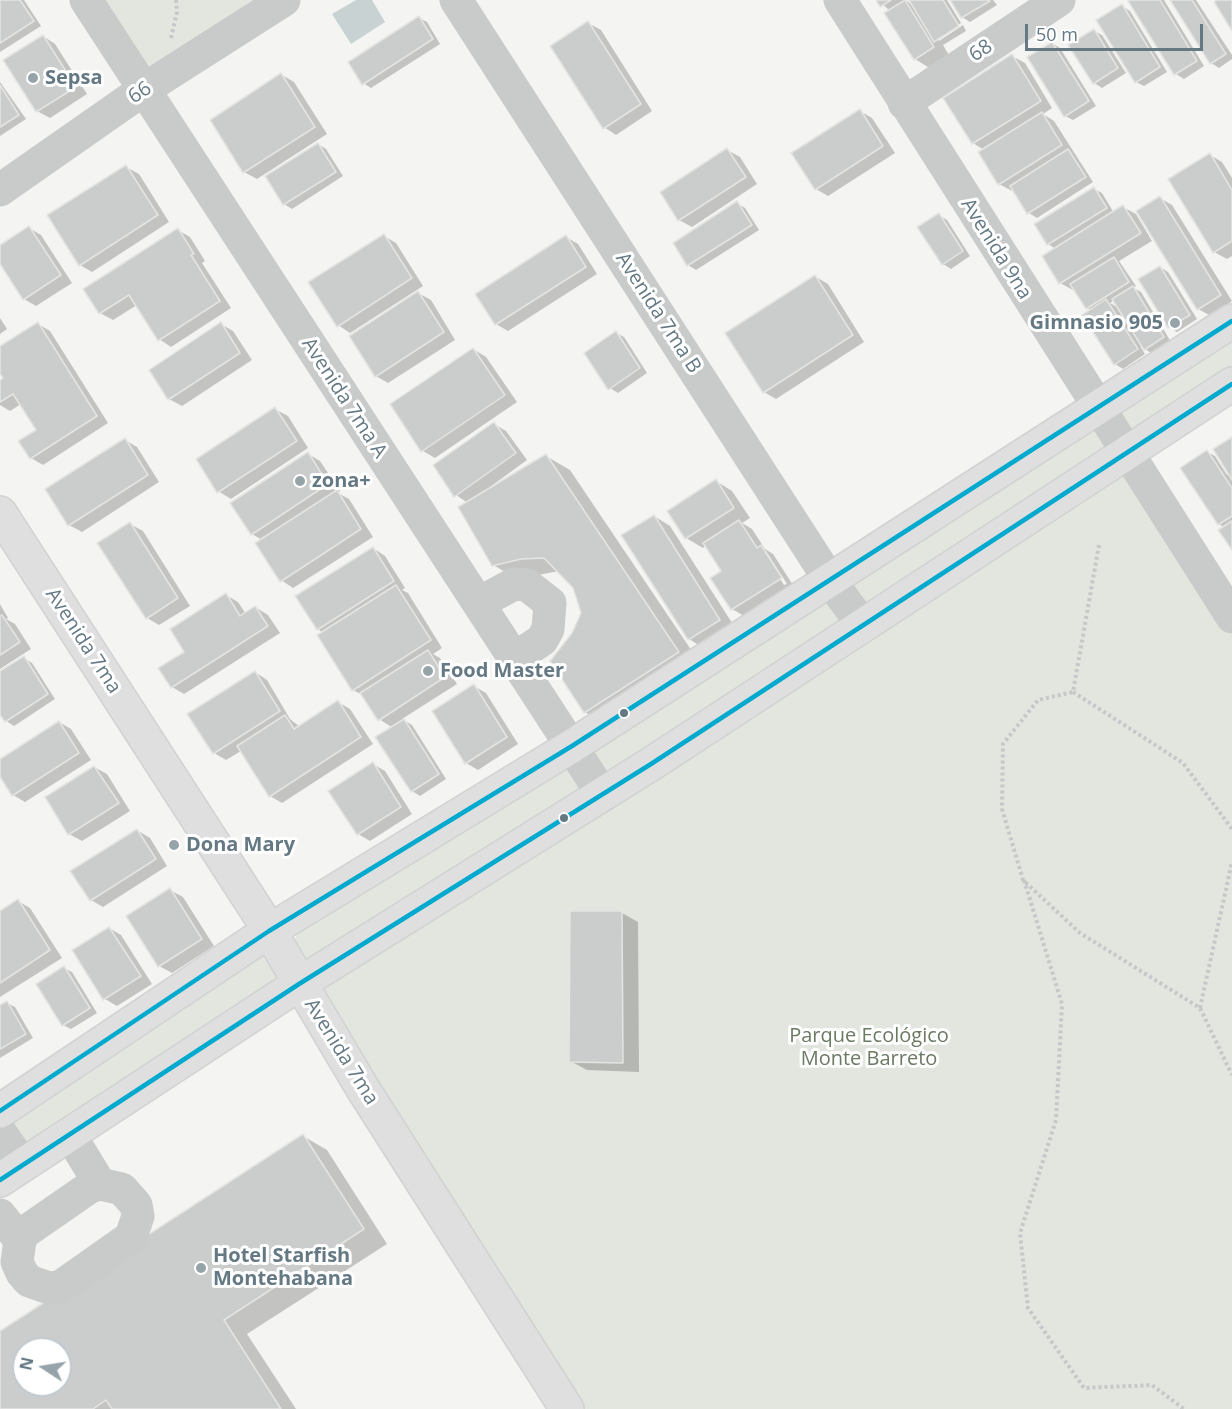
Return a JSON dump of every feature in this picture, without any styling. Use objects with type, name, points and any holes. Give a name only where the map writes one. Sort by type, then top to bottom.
[{"type":"main road","points":[[0,1111],[269,931],[572,746],[1232,321]]},
{"type":"main road","points":[[11,1172],[299,984],[603,795],[1232,384]]},
{"type":"main road","name":"Avenida 7ma","points":[[0,513],[269,931],[369,1099],[567,1409]]},
{"type":"street","name":"Avenida 7ma A","points":[[86,0],[603,795]]},
{"type":"street","name":"66","points":[[0,190],[143,90],[284,0]]},
{"type":"street","name":"Avenida 7ma B","points":[[456,0],[829,579],[862,624]]},
{"type":"street","name":"Avenida 9na","points":[[840,0],[1096,407],[1232,617]]},
{"type":"street","name":"68","points":[[904,103],[1059,0]]},
{"type":"street","points":[[479,603],[514,584],[527,585],[550,603],[549,623],[542,640],[515,658]]},
{"type":"street","points":[[0,1132],[11,1172]]},
{"type":"street","points":[[70,1135],[100,1184]]},
{"type":"street","points":[[100,1184],[122,1189],[136,1205],[136,1227],[124,1244],[60,1287],[38,1286],[22,1273],[17,1262],[20,1240],[26,1232],[90,1187],[100,1184]]},
{"type":"street","points":[[0,1215],[20,1240]]},
{"type":"path","points":[[1073,692],[1099,545]]},
{"type":"path","points":[[1184,1409],[1152,1385],[1084,1388],[1028,1308],[1020,1233],[1056,1120],[1062,1004],[1002,808],[1003,744],[1038,700],[1073,692],[1183,763],[1232,829]]},
{"type":"path","points":[[1200,1008],[1232,862]]},
{"type":"path","points":[[1023,879],[1080,933],[1200,1008],[1232,1076]]},
{"type":"green space","points":[[86,0],[284,0],[143,90]]},
{"type":"green space","points":[[1232,336],[1232,373],[1140,432],[1110,428],[1104,449],[629,764],[580,789],[562,807],[309,960],[286,959],[299,930],[595,747]]},
{"type":"green space","name":"Parque Ecológico Monte Barreto","points":[[1126,452],[1232,617],[1232,1409],[567,1409],[299,984]]},
{"type":"green space","points":[[267,953],[286,959],[286,977],[26,1145],[0,1140],[13,1119],[244,966]]},
{"type":"shaded area","points":[[356,0],[372,0],[385,22],[351,44],[332,14]]},
{"type":"building","points":[[0,0],[20,0],[34,21],[0,43]]},
{"type":"building","points":[[876,0],[891,0],[880,7]]},
{"type":"building","points":[[905,0],[934,47],[914,60],[884,13]]},
{"type":"building","points":[[909,0],[943,0],[959,26],[934,42]]},
{"type":"building","points":[[950,0],[989,0],[990,1],[961,18]]},
{"type":"building","points":[[1160,0],[1197,61],[1174,75],[1128,1]]},
{"type":"building","points":[[1170,0],[1192,0],[1226,54],[1210,64]]},
{"type":"building","points":[[1232,0],[1232,31],[1214,2]]},
{"type":"building","points":[[1122,4],[1160,67],[1135,83],[1096,20]]},
{"type":"building","points":[[419,16],[433,39],[362,85],[348,62]]},
{"type":"building","points":[[588,21],[641,104],[603,129],[550,46]]},
{"type":"building","points":[[1094,29],[1118,68],[1093,84],[1068,45]]},
{"type":"building","points":[[43,35],[76,87],[36,112],[3,60]]},
{"type":"building","points":[[1052,42],[1089,101],[1064,117],[1027,57]]},
{"type":"building","points":[[1012,54],[1041,101],[972,144],[943,98]]},
{"type":"building","points":[[281,73],[315,127],[243,173],[210,120]]},
{"type":"building","points":[[0,85],[19,115],[0,127]]},
{"type":"building","points":[[860,109],[883,146],[815,190],[791,153]]},
{"type":"building","points":[[1042,112],[1062,145],[998,185],[978,152]]},
{"type":"building","points":[[318,143],[336,172],[283,205],[265,176]]},
{"type":"building","points":[[727,148],[746,177],[678,221],[660,192]]},
{"type":"building","points":[[1068,149],[1086,177],[1027,214],[1010,186]]},
{"type":"building","points":[[1210,153],[1232,190],[1232,241],[1213,253],[1168,179]]},
{"type":"building","points":[[126,165],[158,215],[79,266],[47,215]]},
{"type":"building","points":[[1094,187],[1107,208],[1047,245],[1034,224]]},
{"type":"building","points":[[1160,196],[1221,295],[1197,310],[1136,211]]},
{"type":"building","points":[[737,201],[752,225],[687,266],[673,243]]},
{"type":"building","points":[[1123,205],[1141,233],[1059,284],[1042,256]]},
{"type":"building","points":[[939,213],[963,251],[942,265],[917,227]]},
{"type":"building","points":[[29,226],[61,275],[23,300],[0,264],[0,245]]},
{"type":"building","points":[[178,228],[194,254],[191,255],[220,301],[158,341],[129,295],[99,314],[83,289]]},
{"type":"building","points":[[384,234],[412,278],[337,327],[308,282]]},
{"type":"building","points":[[566,235],[586,267],[495,325],[475,294]]},
{"type":"building","points":[[1114,257],[1129,282],[1086,309],[1070,284]]},
{"type":"building","points":[[1160,266],[1190,315],[1168,328],[1138,279]]},
{"type":"building","points":[[815,275],[853,335],[763,393],[725,333]]},
{"type":"building","points":[[1133,286],[1164,337],[1144,350],[1112,299]]},
{"type":"building","points":[[418,291],[444,332],[375,377],[349,336]]},
{"type":"building","points":[[1106,299],[1138,349],[1114,365],[1082,315]]},
{"type":"building","points":[[38,322],[97,416],[30,459],[18,441],[36,430],[13,394],[0,402],[0,380],[3,378],[0,374],[0,346]]},
{"type":"building","points":[[221,322],[240,353],[168,400],[149,370]]},
{"type":"building","points":[[616,331],[640,368],[608,390],[584,353]]},
{"type":"building","points":[[473,348],[505,395],[421,452],[390,404]]},
{"type":"building","points":[[275,407],[297,441],[217,493],[196,459]]},
{"type":"building","points":[[494,422],[516,453],[454,497],[433,465]]},
{"type":"building","points":[[1232,437],[1232,480],[1213,449]]},
{"type":"building","points":[[125,438],[148,475],[68,526],[45,489]]},
{"type":"building","points":[[1207,450],[1232,488],[1232,516],[1218,525],[1180,468]]},
{"type":"building","points":[[308,452],[328,484],[251,535],[230,503]]},
{"type":"building","points":[[546,454],[679,652],[584,713],[550,661],[572,633],[581,613],[573,588],[544,558],[521,559],[492,566],[458,507]]},
{"type":"building","points":[[716,479],[734,508],[685,539],[667,511]]},
{"type":"building","points":[[337,490],[361,529],[280,582],[255,543]]},
{"type":"building","points":[[654,515],[720,620],[688,640],[621,535]]},
{"type":"building","points":[[739,520],[757,548],[761,545],[782,578],[731,610],[710,578],[721,571],[703,543]]},
{"type":"building","points":[[1232,521],[1232,550],[1218,530]]},
{"type":"building","points":[[130,522],[178,598],[146,619],[97,543]]},
{"type":"building","points":[[373,547],[394,581],[317,630],[295,596]]},
{"type":"building","points":[[396,585],[431,640],[352,691],[317,635]]},
{"type":"building","points":[[226,593],[240,616],[255,606],[268,626],[171,688],[158,668],[184,652],[170,629]]},
{"type":"building","points":[[2,615],[20,642],[0,655],[0,616]]},
{"type":"building","points":[[428,650],[445,677],[378,721],[360,693]]},
{"type":"building","points":[[24,656],[48,694],[5,722],[0,715],[0,671]]},
{"type":"building","points":[[255,671],[280,711],[213,754],[187,714]]},
{"type":"building","points":[[474,684],[507,737],[465,764],[432,711]]},
{"type":"building","points":[[338,700],[361,737],[269,797],[237,746],[285,715],[294,729]]},
{"type":"building","points":[[404,719],[439,774],[411,792],[375,737]]},
{"type":"building","points":[[59,721],[79,753],[12,796],[0,777],[0,759]]},
{"type":"building","points":[[373,762],[401,807],[357,835],[328,791]]},
{"type":"building","points":[[94,766],[119,803],[68,835],[45,797]]},
{"type":"building","points":[[137,829],[156,859],[90,901],[70,871]]},
{"type":"building","points":[[170,888],[202,939],[158,967],[126,916]]},
{"type":"building","points":[[18,899],[50,950],[0,983],[0,911]]},
{"type":"building","points":[[570,911],[622,911],[623,1063],[569,1062]]},
{"type":"building","points":[[109,927],[141,976],[103,1000],[72,950]]},
{"type":"building","points":[[64,966],[90,1008],[62,1026],[36,984]]},
{"type":"building","points":[[7,1001],[26,1034],[0,1049],[0,1005]]},
{"type":"building","name":"Hotel Starfish Montehabana","points":[[303,1134],[364,1229],[224,1320],[281,1409],[112,1409],[106,1400],[93,1409],[0,1409],[0,1331]]},
{"type":"transit line","points":[[0,1111],[269,931],[572,746],[1232,321]]},
{"type":"transit line","points":[[0,1180],[299,984],[651,764],[1232,384]]},
{"type":"place","name":"Sepsa","points":[[33,78]]},
{"type":"place","name":"Gimnasio 905","points":[[1175,323]]},
{"type":"place","name":"zona+","points":[[300,481]]},
{"type":"place","name":"Food Master","points":[[428,671]]},
{"type":"place","name":"Dona Mary","points":[[174,845]]},
{"type":"place","name":"Hotel Starfish Montehabana","points":[[201,1268]]}]
